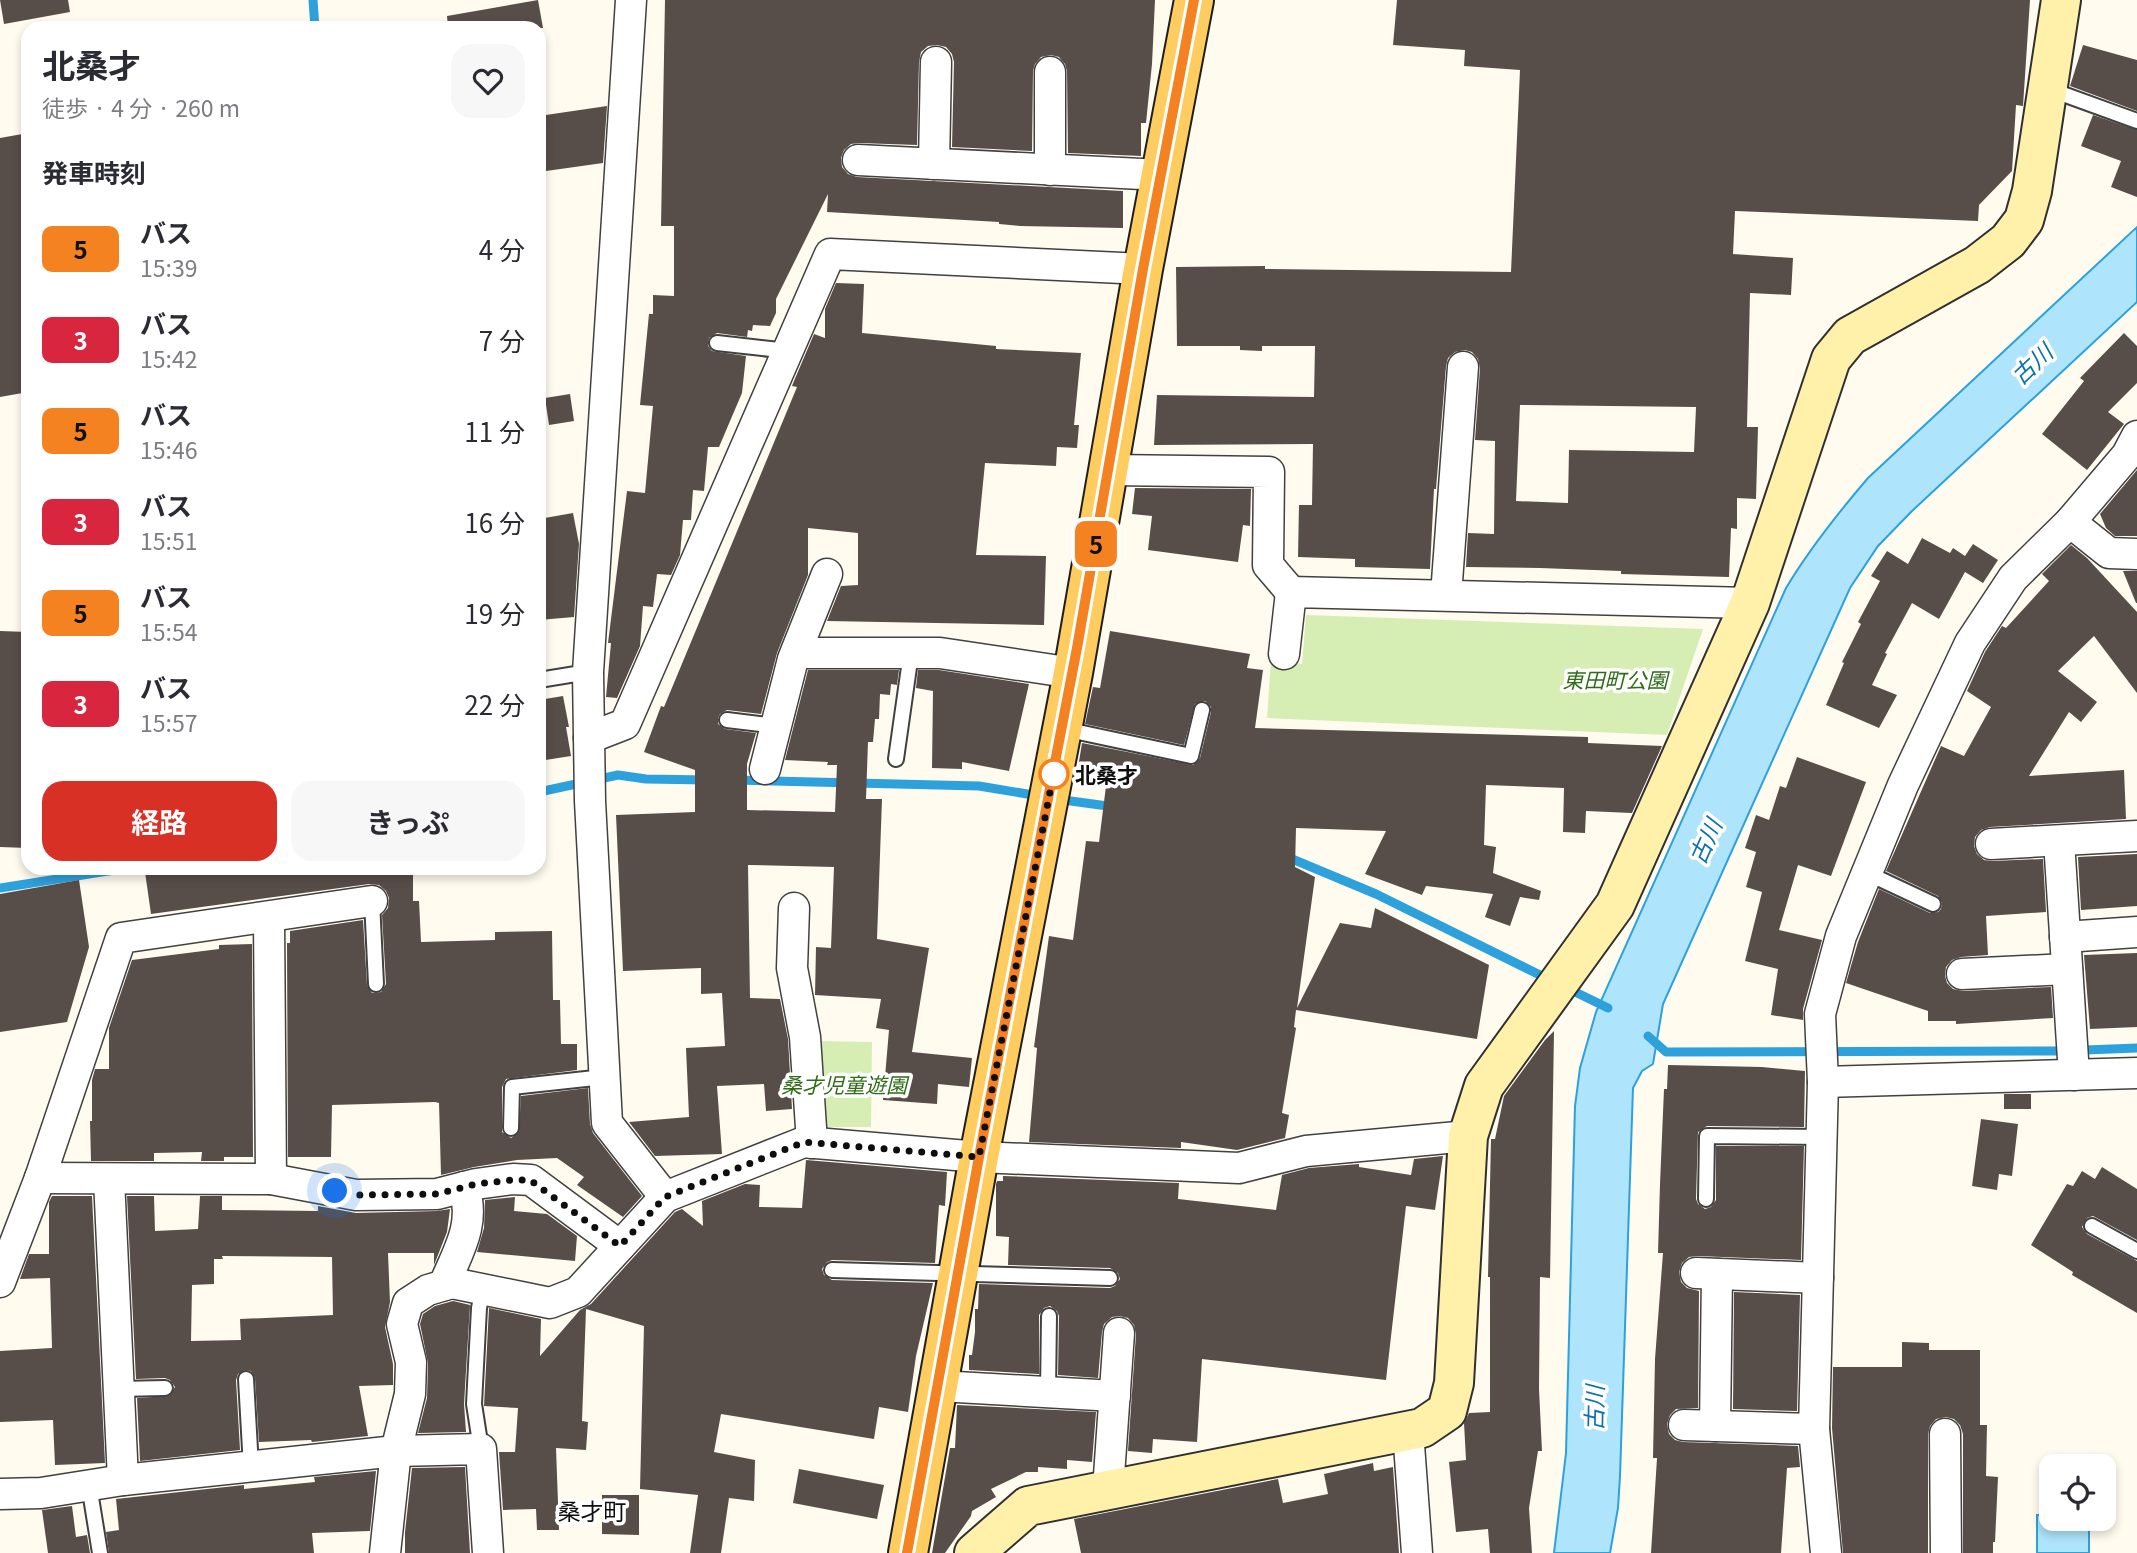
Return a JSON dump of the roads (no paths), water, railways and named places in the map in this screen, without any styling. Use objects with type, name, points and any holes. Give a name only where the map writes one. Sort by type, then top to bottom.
[{"type":"main road","points":[[908,1553],[979,1157],[1073,673],[1143,269],[1194,0]]},
{"type":"street","points":[[631,0],[588,672],[589,765],[607,1123],[665,1197]]},
{"type":"street","points":[[974,1553],[1028,1506],[1422,1428],[1447,1411],[1454,1383],[1468,1136],[1484,1086],[1615,905],[1750,603],[1831,359],[1850,336],[1977,265],[2008,241],[2024,220],[2032,191],[2061,0]]},
{"type":"street","points":[[934,164],[936,62]]},
{"type":"street","points":[[1050,72],[1050,170]]},
{"type":"street","points":[[858,160],[1161,175]]},
{"type":"street","points":[[589,765],[625,724],[830,254],[1143,269]]},
{"type":"street","points":[[1446,595],[1463,367]]},
{"type":"street","points":[[1826,1553],[1814,1429],[1823,1074],[1820,1014],[1841,936],[1913,762],[1970,643],[2013,578],[2070,522],[2127,455],[2137,436]]},
{"type":"street","points":[[1109,470],[1269,472],[1268,565],[1291,592],[1284,654]]},
{"type":"street","points":[[2070,522],[2109,553],[2137,554]]},
{"type":"street","points":[[765,769],[796,653],[827,574]]},
{"type":"street","points":[[1291,592],[1750,603]]},
{"type":"street","points":[[796,653],[940,653],[1073,673]]},
{"type":"street","points":[[1991,844],[2137,836]]},
{"type":"street","points":[[2059,841],[2074,1068]]},
{"type":"street","points":[[0,1282],[40,1178],[121,938],[372,901]]},
{"type":"street","points":[[794,908],[792,968],[805,1037],[812,1143]]},
{"type":"street","points":[[269,918],[271,1180]]},
{"type":"street","points":[[2065,937],[2137,932]]},
{"type":"street","points":[[1962,974],[2067,969]]},
{"type":"street","points":[[1823,1074],[2074,1068],[2137,1073]]},
{"type":"street","points":[[385,1553],[396,1451],[410,1394],[411,1362],[402,1324],[408,1303],[428,1290],[452,1283],[550,1304],[578,1292],[665,1197],[804,1142],[979,1157],[1238,1168],[1306,1151],[1468,1136]]},
{"type":"street","points":[[40,1178],[271,1180],[356,1195],[437,1194],[464,1187],[530,1180],[620,1246]]},
{"type":"street","points":[[109,1178],[123,1480]]},
{"type":"street","points":[[444,1285],[466,1231],[470,1205],[464,1187]]},
{"type":"street","points":[[1715,1426],[1706,1273],[1818,1279]]},
{"type":"street","points":[[1108,1490],[1119,1333]]},
{"type":"street","points":[[939,1386],[1115,1396]]},
{"type":"street","points":[[1684,1425],[1814,1429]]},
{"type":"street","points":[[1408,1431],[1417,1553]]},
{"type":"street","points":[[1945,1434],[1946,1553]]},
{"type":"street","points":[[0,1494],[41,1493],[123,1480],[396,1451],[481,1449],[488,1553]]},
{"type":"lane","points":[[2047,88],[2137,121]]},
{"type":"lane","points":[[717,343],[788,351]]},
{"type":"lane","points":[[896,759],[911,653]]},
{"type":"lane","points":[[546,679],[588,672]]},
{"type":"lane","points":[[1062,729],[1191,756],[1202,710]]},
{"type":"lane","points":[[727,720],[776,726]]},
{"type":"lane","points":[[1867,873],[1934,904]]},
{"type":"lane","points":[[372,901],[376,984]]},
{"type":"lane","points":[[512,1128],[512,1087],[604,1077]]},
{"type":"lane","points":[[1706,1199],[1707,1136],[1822,1137]]},
{"type":"lane","points":[[2092,1226],[2137,1251]]},
{"type":"lane","points":[[832,1270],[1110,1278]]},
{"type":"lane","points":[[481,1449],[474,1404],[479,1308],[483,1289]]},
{"type":"lane","points":[[1048,1392],[1049,1317]]},
{"type":"lane","points":[[246,1380],[251,1467]]},
{"type":"lane","points":[[118,1389],[165,1388]]},
{"type":"lane","points":[[89,1485],[100,1553]]},
{"type":"water","name":"古川","points":[[2137,227],[2137,302],[1912,511],[1878,546],[1850,588],[1663,1004],[1653,1064],[1642,1071],[1633,1088],[1620,1476],[1618,1508],[1610,1553],[1554,1553],[1566,1453],[1575,1106],[1580,1068],[1596,1012],[1786,588],[1805,559],[1868,478]]},
{"type":"water","points":[[2037,1515],[2039,1531],[2089,1531],[2089,1553],[2037,1553]]},
{"type":"waterway","points":[[313,0],[314,21]]},
{"type":"waterway","points":[[546,790],[618,775],[646,779],[707,780]]},
{"type":"waterway","points":[[735,780],[979,786],[1039,796]]},
{"type":"waterway","points":[[1056,799],[1115,807]]},
{"type":"waterway","points":[[1285,856],[1376,894],[1548,979]]},
{"type":"waterway","points":[[0,888],[83,875]]},
{"type":"waterway","points":[[1567,988],[1608,1008]]},
{"type":"waterway","points":[[1648,1036],[1666,1052],[2060,1051],[2137,1048]]},
{"type":"place","name":"北桑才","points":[[1054,774]]},
{"type":"district","name":"桑才町","points":[[592,1510]]},
{"type":"park label","name":"東田町公園","points":[[1615,679]]},
{"type":"park label","name":"桑才児童遊園","points":[[844,1084]]}]
